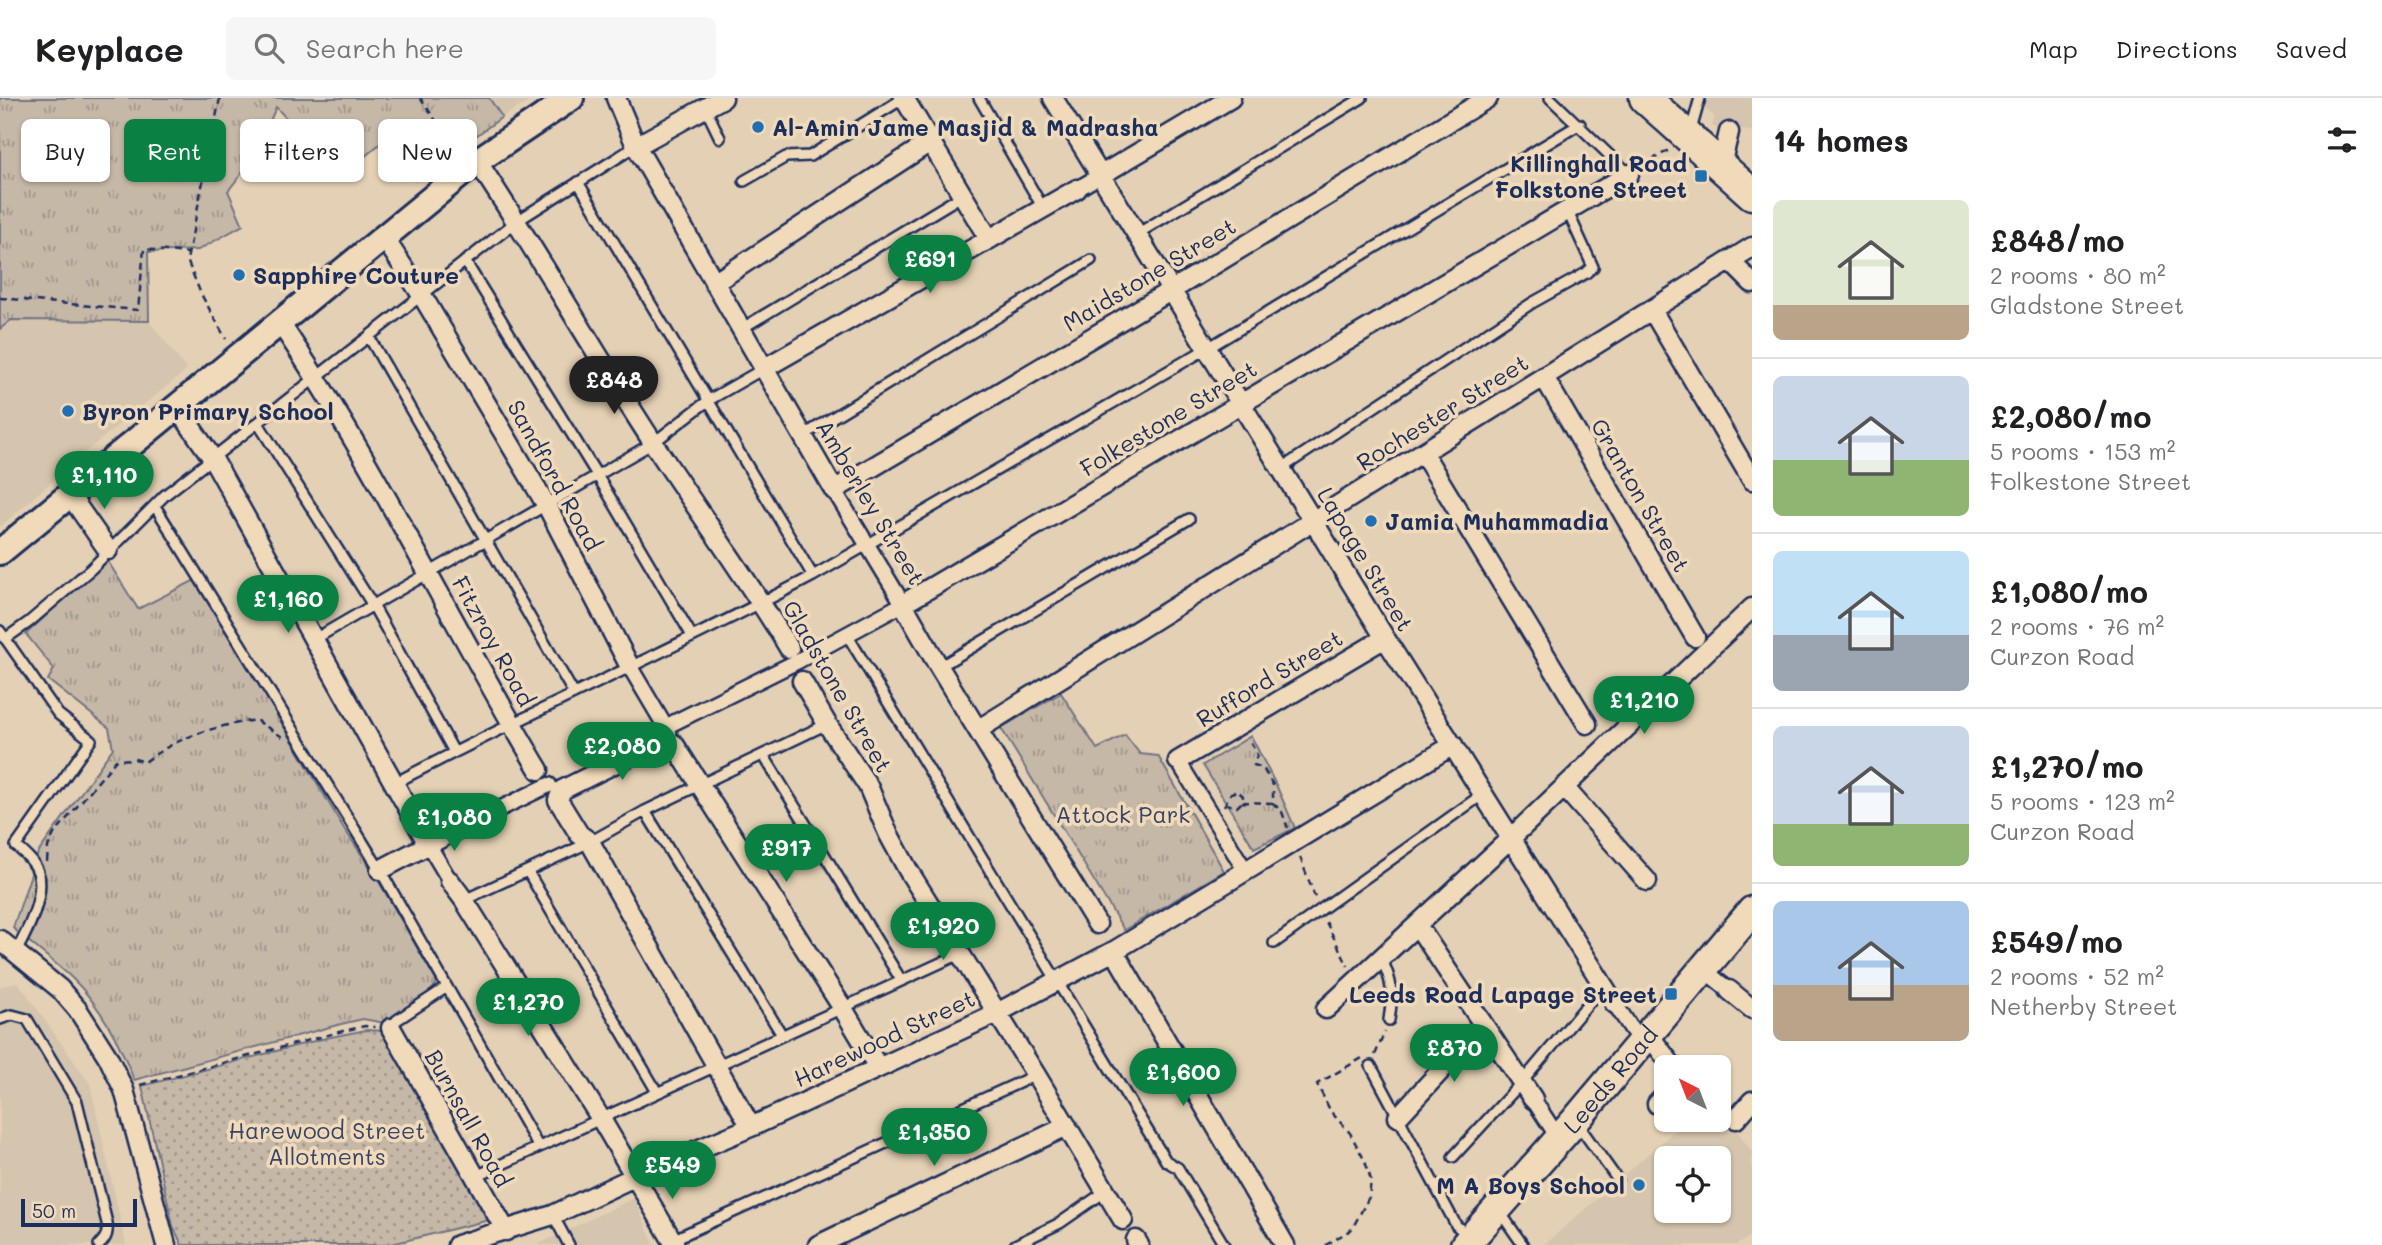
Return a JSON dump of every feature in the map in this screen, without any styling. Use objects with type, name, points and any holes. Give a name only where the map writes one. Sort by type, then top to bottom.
[{"type":"highway","points":[[1645,98],[1752,194]]},
{"type":"main road","points":[[477,161],[571,98]]},
{"type":"main road","points":[[0,552],[450,182]]},
{"type":"main road","name":"Leeds Road","points":[[1468,1241],[1567,1130],[1752,911]]},
{"type":"street","name":"Amberley Street","points":[[616,98],[636,146],[866,546],[1097,924]]},
{"type":"street","points":[[636,146],[723,98]]},
{"type":"street","points":[[904,98],[989,239]]},
{"type":"street","points":[[763,369],[1231,98]]},
{"type":"street","name":"Maidstone Street","points":[[834,490],[1172,290],[1488,98]]},
{"type":"street","name":"Lapage Street","points":[[1056,99],[1385,638],[1603,986],[1644,1039]]},
{"type":"street","points":[[1721,166],[1729,132]]},
{"type":"street","points":[[714,283],[930,142]]},
{"type":"street","name":"Gladstone Street","points":[[477,169],[517,221],[653,443],[762,603],[792,655],[802,681],[868,786],[888,833],[908,870],[1068,1126],[1137,1243]]},
{"type":"street","name":"Folkestone Street","points":[[380,870],[549,785],[562,790],[667,737],[792,655],[846,633],[903,604],[1629,173]]},
{"type":"street","name":"Sandford Road","points":[[383,236],[423,297],[547,506],[667,737],[878,1067]]},
{"type":"street","name":"Rochester Street","points":[[979,730],[1752,247]]},
{"type":"street","points":[[1730,261],[1752,283]]},
{"type":"street","points":[[1652,310],[1752,480]]},
{"type":"street","name":"Fitzroy Road","points":[[280,323],[317,378],[512,724],[579,834],[590,842],[751,1127]]},
{"type":"street","name":"Granton Street","points":[[1544,377],[1695,637]]},
{"type":"street","points":[[177,407],[213,459],[428,844],[601,1119],[673,1242]]},
{"type":"street","points":[[1423,453],[1587,724]]},
{"type":"street","points":[[69,494],[108,550]]},
{"type":"street","points":[[1326,1009],[1511,838],[1752,608]]},
{"type":"street","name":"Rufford Street","points":[[1178,761],[1385,638]]},
{"type":"street","name":"Harewood Street","points":[[457,1245],[486,1241],[553,1215],[997,1013],[1114,951],[1454,745]]},
{"type":"street","points":[[1178,761],[1245,870]]},
{"type":"street","points":[[1564,787],[1647,881]]},
{"type":"street","points":[[1417,925],[1533,1099],[1567,1130]]},
{"type":"street","points":[[0,940],[60,989],[78,1010],[108,1058],[124,1090],[166,1245]]},
{"type":"street","points":[[1114,951],[1285,1245]]},
{"type":"street","points":[[1703,969],[1752,1009]]},
{"type":"street","points":[[1398,1117],[1482,1026]]},
{"type":"street","name":"Burnsall Road","points":[[391,1028],[506,1231]]},
{"type":"street","points":[[1644,1039],[1661,1055]]},
{"type":"street","points":[[1736,1119],[1752,1101]]},
{"type":"street","points":[[818,1245],[1068,1126]]},
{"type":"lane","points":[[744,181],[786,158],[810,156],[904,98]]},
{"type":"lane","points":[[979,98],[1043,208]]},
{"type":"lane","points":[[1137,234],[1362,98]]},
{"type":"lane","points":[[1550,98],[1629,173]]},
{"type":"lane","points":[[1689,138],[1700,98]]},
{"type":"lane","points":[[705,107],[720,138]]},
{"type":"lane","points":[[393,784],[813,576],[1208,348],[1580,124]]},
{"type":"lane","points":[[16,952],[28,930],[41,885],[34,864],[16,846],[91,740],[58,714],[3,635],[59,598],[165,495],[423,297],[465,261],[517,221],[636,146]]},
{"type":"lane","points":[[579,182],[813,576]]},
{"type":"lane","points":[[741,330],[963,195]]},
{"type":"lane","points":[[1282,468],[1531,303],[1593,267],[1567,210]]},
{"type":"lane","points":[[804,435],[1091,260]]},
{"type":"lane","points":[[465,261],[597,475],[692,636]]},
{"type":"lane","points":[[369,337],[574,694]]},
{"type":"lane","points":[[313,640],[653,443],[709,400],[763,369]]},
{"type":"lane","points":[[258,424],[374,607],[454,752]]},
{"type":"lane","points":[[155,506],[380,870],[538,1146]]},
{"type":"lane","points":[[939,667],[1189,519]]},
{"type":"lane","points":[[846,633],[1166,1161],[1178,1168],[1224,1245]]},
{"type":"lane","points":[[464,901],[590,842],[645,811],[827,724]]},
{"type":"lane","points":[[764,755],[901,980]]},
{"type":"lane","points":[[1274,943],[1484,793]]},
{"type":"lane","points":[[645,811],[782,1035]]},
{"type":"lane","points":[[528,872],[657,1093]]},
{"type":"lane","points":[[474,1177],[960,954]]},
{"type":"lane","points":[[1381,958],[1393,990],[1389,1020]]},
{"type":"lane","points":[[391,1028],[397,1020],[447,986]]},
{"type":"lane","points":[[1453,1157],[1522,1082],[1603,986]]},
{"type":"lane","points":[[0,1019],[12,1015],[27,1018],[77,1102],[107,1223],[108,1232],[99,1245]]},
{"type":"lane","points":[[1371,1066],[1456,1225],[1468,1241]]},
{"type":"lane","points":[[673,1242],[1036,1075]]},
{"type":"lane","points":[[1567,1130],[1617,1179]]},
{"type":"lane","points":[[1016,1245],[1060,1223],[1106,1191]]},
{"type":"lane","points":[[1497,1209],[1523,1245]]},
{"type":"lane","points":[[553,1215],[569,1245]]},
{"type":"path","points":[[220,98],[187,260],[201,294],[238,356]]},
{"type":"path","points":[[420,98],[437,119]]},
{"type":"path","points":[[1629,173],[1689,138]]},
{"type":"path","points":[[0,298],[138,310],[144,249],[188,253]]},
{"type":"path","points":[[41,885],[47,881],[48,847],[54,834],[116,760],[135,759],[145,762],[163,748],[190,736],[224,725],[257,720],[292,743],[299,742]]},
{"type":"path","points":[[1248,737],[1257,755],[1254,765],[1264,768],[1273,785],[1273,803]]},
{"type":"path","points":[[1242,802],[1238,791],[1231,793],[1227,804],[1237,807],[1242,802],[1273,803],[1282,812],[1294,842]]},
{"type":"path","points":[[1371,1066],[1389,1020]]},
{"type":"path","points":[[124,1090],[343,1031],[365,1026],[391,1028]]},
{"type":"path","points":[[1326,1245],[1352,1229],[1369,1197],[1371,1180],[1355,1142],[1331,1112],[1317,1084],[1365,1056],[1371,1066]]},
{"type":"shaded area","points":[[489,98],[535,98],[502,117]]},
{"type":"shaded area","points":[[1705,98],[1752,98],[1752,132],[1729,125],[1721,132],[1712,125],[1715,117],[1703,107]]},
{"type":"shaded area","name":"Byron Primary School","points":[[11,320],[149,321],[187,370],[85,452],[0,527],[0,329]]},
{"type":"shaded area","points":[[18,982],[90,1084],[126,1245],[0,1245],[0,987]]},
{"type":"shaded area","name":"M A Boys School","points":[[1731,1121],[1752,1153],[1752,1235],[1737,1245],[1544,1245],[1654,1149],[1654,1223],[1731,1223],[1731,1146],[1657,1146],[1673,1132],[1731,1132]]},
{"type":"shaded area","points":[[634,1198],[654,1245],[537,1245]]},
{"type":"green space","points":[[0,98],[489,98],[502,117],[477,135],[477,119],[378,119],[378,145],[364,157],[364,119],[287,119],[276,107],[271,119],[240,119],[240,176],[228,191],[243,225],[198,250],[148,252],[149,321],[11,320],[0,329]]},
{"type":"green space","points":[[107,560],[138,609],[197,579],[437,982],[430,993],[385,1023],[363,1019],[134,1080],[116,1039],[92,1001],[72,978],[13,928],[38,853],[113,748],[109,728],[48,680],[54,669],[26,634]]},
{"type":"green space","name":"Attock Park","points":[[1061,693],[1097,749],[1125,735],[1140,754],[1158,756],[1224,871],[1124,930],[1001,728]]},
{"type":"green space","points":[[1251,736],[1295,828],[1254,848],[1203,765]]},
{"type":"green space","name":"Harewood Street Allotments","points":[[366,1030],[385,1031],[385,1038],[441,1130],[489,1220],[388,1245],[182,1245],[173,1226],[142,1086]]},
{"type":"place","name":"Al-Amin Jame Masjid & Madrasha","points":[[758,127]]},
{"type":"place","name":"Killinghall Road Folkstone Street","points":[[1701,176]]},
{"type":"place","name":"Sapphire Couture","points":[[239,275]]},
{"type":"place","name":"Byron Primary School","points":[[68,411]]},
{"type":"place","name":"Jamia Muhammadia","points":[[1371,521]]},
{"type":"place","name":"Leeds Road Lapage Street","points":[[1671,994]]},
{"type":"place","name":"M A Boys School","points":[[1639,1185]]}]
